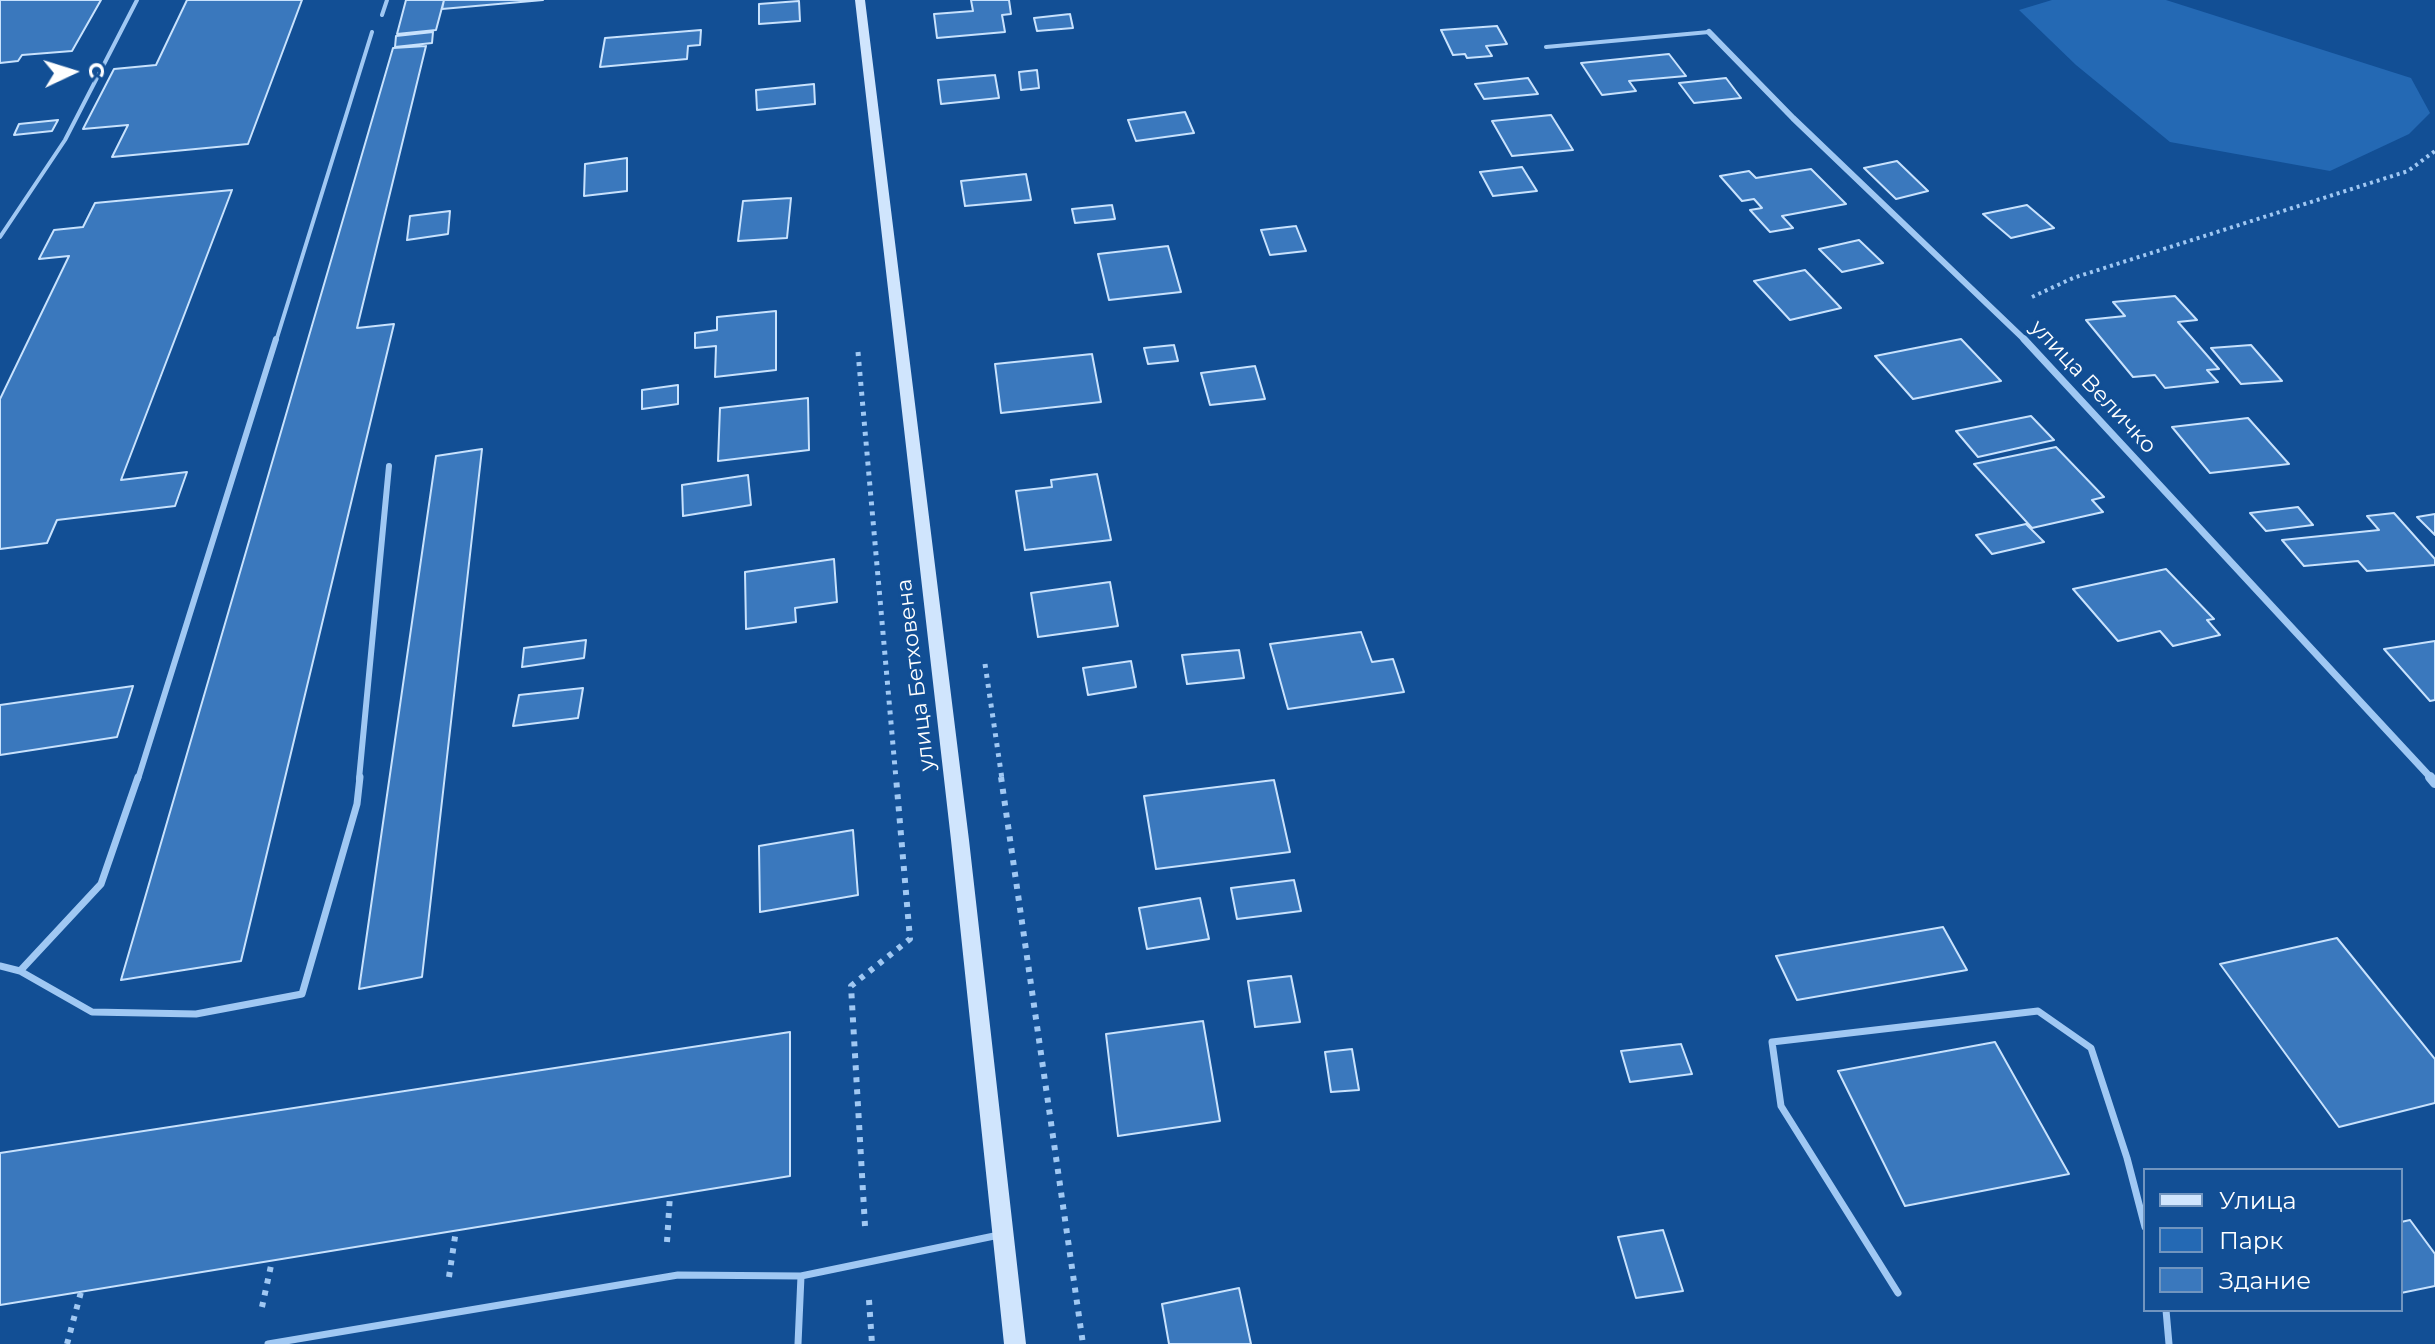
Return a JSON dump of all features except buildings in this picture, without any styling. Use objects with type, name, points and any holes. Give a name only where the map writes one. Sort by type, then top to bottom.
[{"type":"main road","name":"улица Бетховена","points":[[860,0],[960,840],[1015,1344]]},
{"type":"street","name":"улица Величко","points":[[1709,32],[1793,118],[1999,312],[2435,783]]},
{"type":"lane","points":[[0,237],[65,140],[137,0]]},
{"type":"lane","points":[[382,15],[387,0]]},
{"type":"lane","points":[[20,971],[101,884],[152,738],[372,32]]},
{"type":"lane","points":[[1546,47],[1709,32]]},
{"type":"lane","points":[[0,966],[20,971],[92,1012],[196,1014],[302,994],[357,804],[389,466]]},
{"type":"lane","points":[[1898,1293],[1781,1106],[1772,1042],[2038,1011],[2091,1048],[2127,1158],[2143,1219]]},
{"type":"lane","points":[[268,1344],[678,1275],[801,1276],[1002,1234]]},
{"type":"lane","points":[[798,1344],[801,1276]]},
{"type":"lane","points":[[2166,1312],[2169,1344]]},
{"type":"path","points":[[1999,312],[2073,278],[2408,171],[2435,151]]},
{"type":"path","points":[[857,340],[910,939],[851,986],[872,1344]]},
{"type":"path","points":[[984,658],[1083,1344]]},
{"type":"path","points":[[260,1316],[272,1261]]},
{"type":"path","points":[[67,1344],[81,1292]]},
{"type":"green space","points":[[2052,0],[2166,0],[2411,78],[2430,113],[2409,134],[2330,171],[2170,142],[2076,65],[2019,10]]}]
